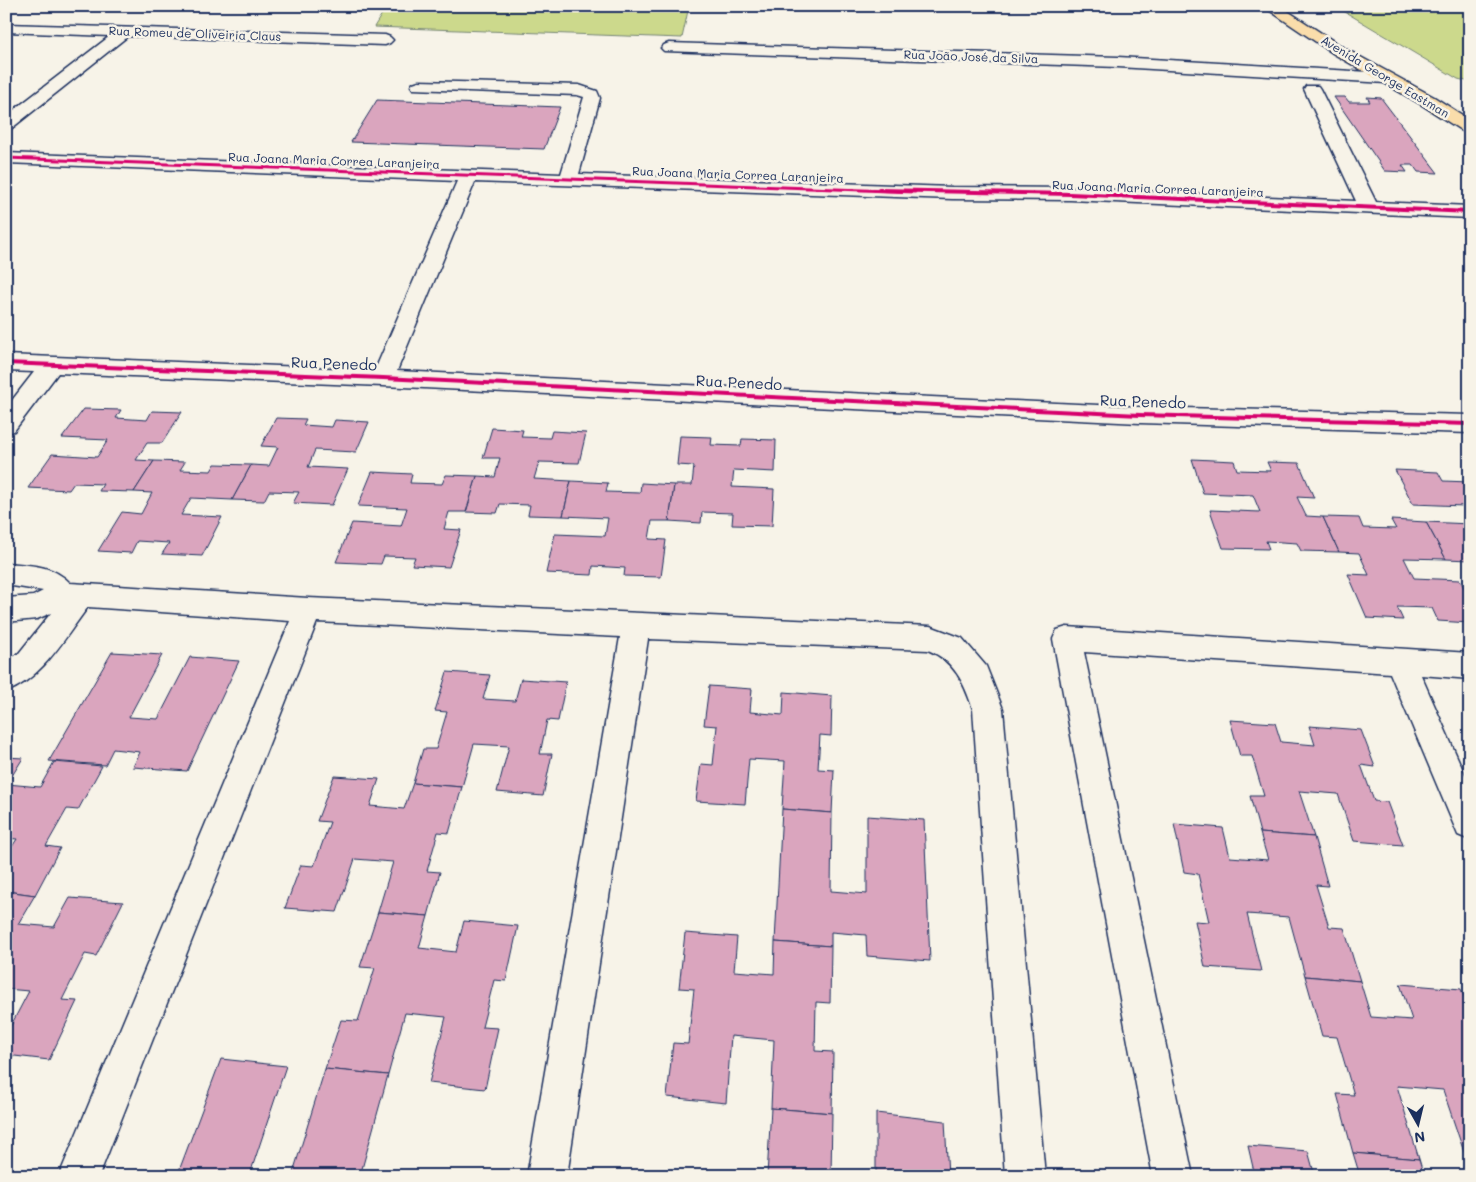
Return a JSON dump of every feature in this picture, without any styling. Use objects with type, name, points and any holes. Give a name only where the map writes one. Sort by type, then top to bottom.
[{"type":"main road","name":"Avenida George Eastman","points":[[1270,6],[1339,51],[1428,101],[1470,128]]},
{"type":"main road","points":[[1428,101],[1470,108]]},
{"type":"street","name":"Rua Romeu de Oliveiria Claus","points":[[6,28],[385,40]]},
{"type":"street","points":[[6,124],[126,31]]},
{"type":"street","name":"Rua João José da Silva","points":[[669,48],[927,55],[1272,69],[1386,78]]},
{"type":"street","name":"Rua João José da Silva","points":[[1272,69],[1317,62],[1339,51]]},
{"type":"street","points":[[418,86],[579,90],[591,94],[592,98],[569,179]]},
{"type":"street","points":[[1312,89],[1369,208]]},
{"type":"street","name":"Rua Joana Maria Correa Laranjeira","points":[[6,158],[952,193],[1070,194],[1470,212]]},
{"type":"street","points":[[383,378],[468,176]]},
{"type":"street","name":"Rua Penedo","points":[[6,363],[383,378],[1140,415],[1470,424]]},
{"type":"street","points":[[6,425],[51,366]]},
{"type":"street","points":[[6,574],[51,581],[72,595]]},
{"type":"street","points":[[6,679],[29,662],[72,595]]},
{"type":"street","points":[[6,610],[37,607],[72,595],[308,610],[930,638],[952,647],[976,675],[988,709],[1025,1176]]},
{"type":"street","points":[[78,1176],[308,610]]},
{"type":"street","points":[[547,1176],[636,626]]},
{"type":"street","points":[[1173,1176],[1067,639],[1470,666]]},
{"type":"street","points":[[1400,662],[1470,824]]},
{"type":"green space","points":[[387,6],[689,6],[682,38],[374,27]]},
{"type":"green space","points":[[1335,6],[1470,6],[1470,82],[1458,79]]},
{"type":"building","points":[[1334,97],[1345,97],[1349,102],[1370,102],[1367,97],[1381,98],[1438,173],[1418,172],[1413,165],[1402,165],[1407,172],[1385,171]]},
{"type":"building","points":[[377,100],[560,107],[544,149],[351,142]]},
{"type":"building","points":[[84,409],[121,410],[116,418],[147,420],[152,411],[182,412],[162,443],[147,443],[136,460],[154,461],[134,492],[99,491],[103,484],[74,483],[69,490],[28,488],[52,454],[97,457],[108,440],[62,438]]},
{"type":"building","points":[[276,418],[306,419],[303,425],[332,427],[335,420],[369,422],[356,452],[315,450],[308,467],[348,469],[332,505],[293,503],[299,492],[269,491],[264,501],[232,500],[251,465],[269,466],[278,447],[261,446]]},
{"type":"building","points":[[492,428],[523,430],[521,437],[550,438],[552,431],[586,433],[579,463],[539,462],[534,479],[571,481],[563,516],[528,515],[530,505],[500,504],[497,513],[466,512],[477,476],[495,477],[500,458],[483,458]]},
{"type":"building","points":[[680,436],[712,437],[711,445],[741,446],[742,439],[776,440],[775,472],[734,470],[732,487],[774,489],[772,526],[732,525],[733,513],[702,512],[701,523],[669,521],[674,485],[692,485],[694,466],[677,465]]},
{"type":"building","points":[[1192,459],[1234,461],[1237,470],[1271,471],[1267,462],[1299,463],[1314,498],[1297,497],[1306,516],[1323,517],[1339,552],[1301,551],[1297,543],[1266,541],[1269,549],[1223,548],[1210,510],[1260,512],[1253,495],[1203,493]]},
{"type":"building","points":[[154,461],[185,462],[180,470],[211,471],[215,464],[251,465],[232,500],[191,498],[181,515],[222,517],[202,556],[162,554],[169,543],[137,541],[131,553],[98,551],[122,512],[141,514],[152,493],[134,492]]},
{"type":"building","points":[[1395,470],[1438,472],[1443,481],[1470,482],[1470,517],[1464,506],[1413,504]]},
{"type":"building","points":[[372,472],[412,474],[410,483],[442,484],[446,475],[477,476],[466,512],[449,512],[444,529],[461,530],[449,567],[412,565],[415,557],[384,556],[381,564],[336,562],[352,523],[401,526],[407,508],[358,506]]},
{"type":"building","points":[[571,481],[608,483],[606,492],[640,493],[641,483],[674,485],[669,521],[652,521],[649,539],[666,540],[661,577],[624,576],[625,568],[593,566],[592,575],[546,573],[555,534],[605,536],[608,518],[563,516]]},
{"type":"building","points":[[1323,517],[1359,518],[1363,528],[1396,529],[1391,520],[1426,522],[1446,559],[1404,558],[1414,578],[1460,580],[1470,599],[1470,623],[1438,621],[1432,608],[1397,607],[1403,620],[1367,618],[1348,574],[1369,575],[1359,553],[1339,552]]},
{"type":"building","points":[[1426,522],[1470,524],[1470,560],[1446,559]]},
{"type":"building","points":[[112,652],[162,655],[129,717],[158,719],[190,657],[239,661],[187,771],[133,767],[140,752],[113,749],[105,765],[49,761]]},
{"type":"building","points":[[447,672],[490,675],[483,699],[515,701],[521,679],[566,682],[558,721],[547,720],[540,754],[552,754],[543,796],[497,792],[509,746],[474,744],[462,787],[413,783],[423,749],[436,749],[447,712],[435,711]]},
{"type":"building","points":[[709,686],[752,689],[750,712],[783,715],[784,692],[832,696],[831,736],[820,735],[818,769],[834,770],[832,813],[782,809],[785,761],[749,759],[745,804],[696,801],[701,764],[713,765],[717,726],[704,725]]},
{"type":"building","points":[[1230,720],[1275,723],[1281,742],[1315,745],[1309,726],[1361,730],[1375,767],[1361,765],[1374,801],[1387,802],[1403,845],[1354,841],[1338,794],[1299,791],[1314,837],[1260,833],[1250,796],[1264,796],[1252,756],[1240,756]]},
{"type":"building","points":[[6,757],[23,758],[7,784],[40,787],[54,762],[102,766],[78,810],[67,809],[46,846],[60,848],[35,895],[6,891],[6,856],[17,839],[6,838]]},
{"type":"building","points":[[334,776],[379,779],[370,806],[404,809],[413,783],[462,787],[449,833],[438,832],[427,871],[440,872],[428,916],[378,912],[393,862],[355,859],[337,912],[285,908],[301,865],[314,866],[330,822],[317,821]]},
{"type":"building","points":[[782,809],[832,813],[831,891],[867,894],[867,816],[924,820],[930,961],[867,956],[866,935],[831,932],[831,946],[775,942]]},
{"type":"building","points":[[1174,824],[1223,828],[1230,857],[1268,860],[1260,833],[1314,837],[1328,886],[1316,885],[1329,927],[1344,928],[1360,981],[1305,976],[1289,917],[1247,914],[1261,971],[1205,967],[1195,921],[1209,922],[1198,874],[1184,872]]},
{"type":"building","points":[[6,891],[35,895],[18,924],[54,927],[70,898],[123,902],[96,956],[85,954],[62,1000],[77,1001],[49,1060],[6,1055],[6,1035],[29,991],[6,989]]},
{"type":"building","points":[[378,912],[428,916],[419,948],[456,952],[464,921],[518,926],[506,981],[494,980],[482,1027],[498,1028],[485,1089],[429,1083],[446,1017],[405,1013],[388,1075],[325,1069],[341,1020],[358,1021],[375,968],[360,967]]},
{"type":"building","points":[[685,933],[737,937],[734,971],[774,974],[775,942],[831,946],[830,1003],[816,1002],[815,1051],[833,1052],[832,1113],[771,1108],[774,1040],[731,1036],[726,1103],[667,1097],[673,1043],[688,1044],[694,989],[679,988]]},
{"type":"building","points":[[1305,976],[1360,981],[1371,1017],[1412,1020],[1400,984],[1461,989],[1470,1011],[1470,1162],[1467,1161],[1443,1090],[1397,1086],[1419,1159],[1353,1153],[1337,1094],[1354,1095],[1337,1037],[1322,1036]]},
{"type":"building","points":[[221,1059],[286,1066],[250,1174],[268,1176],[177,1176]]},
{"type":"building","points":[[325,1069],[388,1075],[360,1176],[292,1176]]},
{"type":"building","points":[[771,1108],[832,1113],[831,1176],[767,1176]]},
{"type":"building","points":[[876,1113],[945,1121],[948,1176],[876,1176]]},
{"type":"building","points":[[1248,1146],[1308,1151],[1315,1176],[1255,1176]]},
{"type":"building","points":[[1353,1153],[1419,1159],[1424,1176],[1360,1176]]},
{"type":"cycle path","points":[[6,158],[952,193],[1070,194],[1470,212]]},
{"type":"cycle path","points":[[6,363],[383,378],[1140,415],[1470,424]]}]
